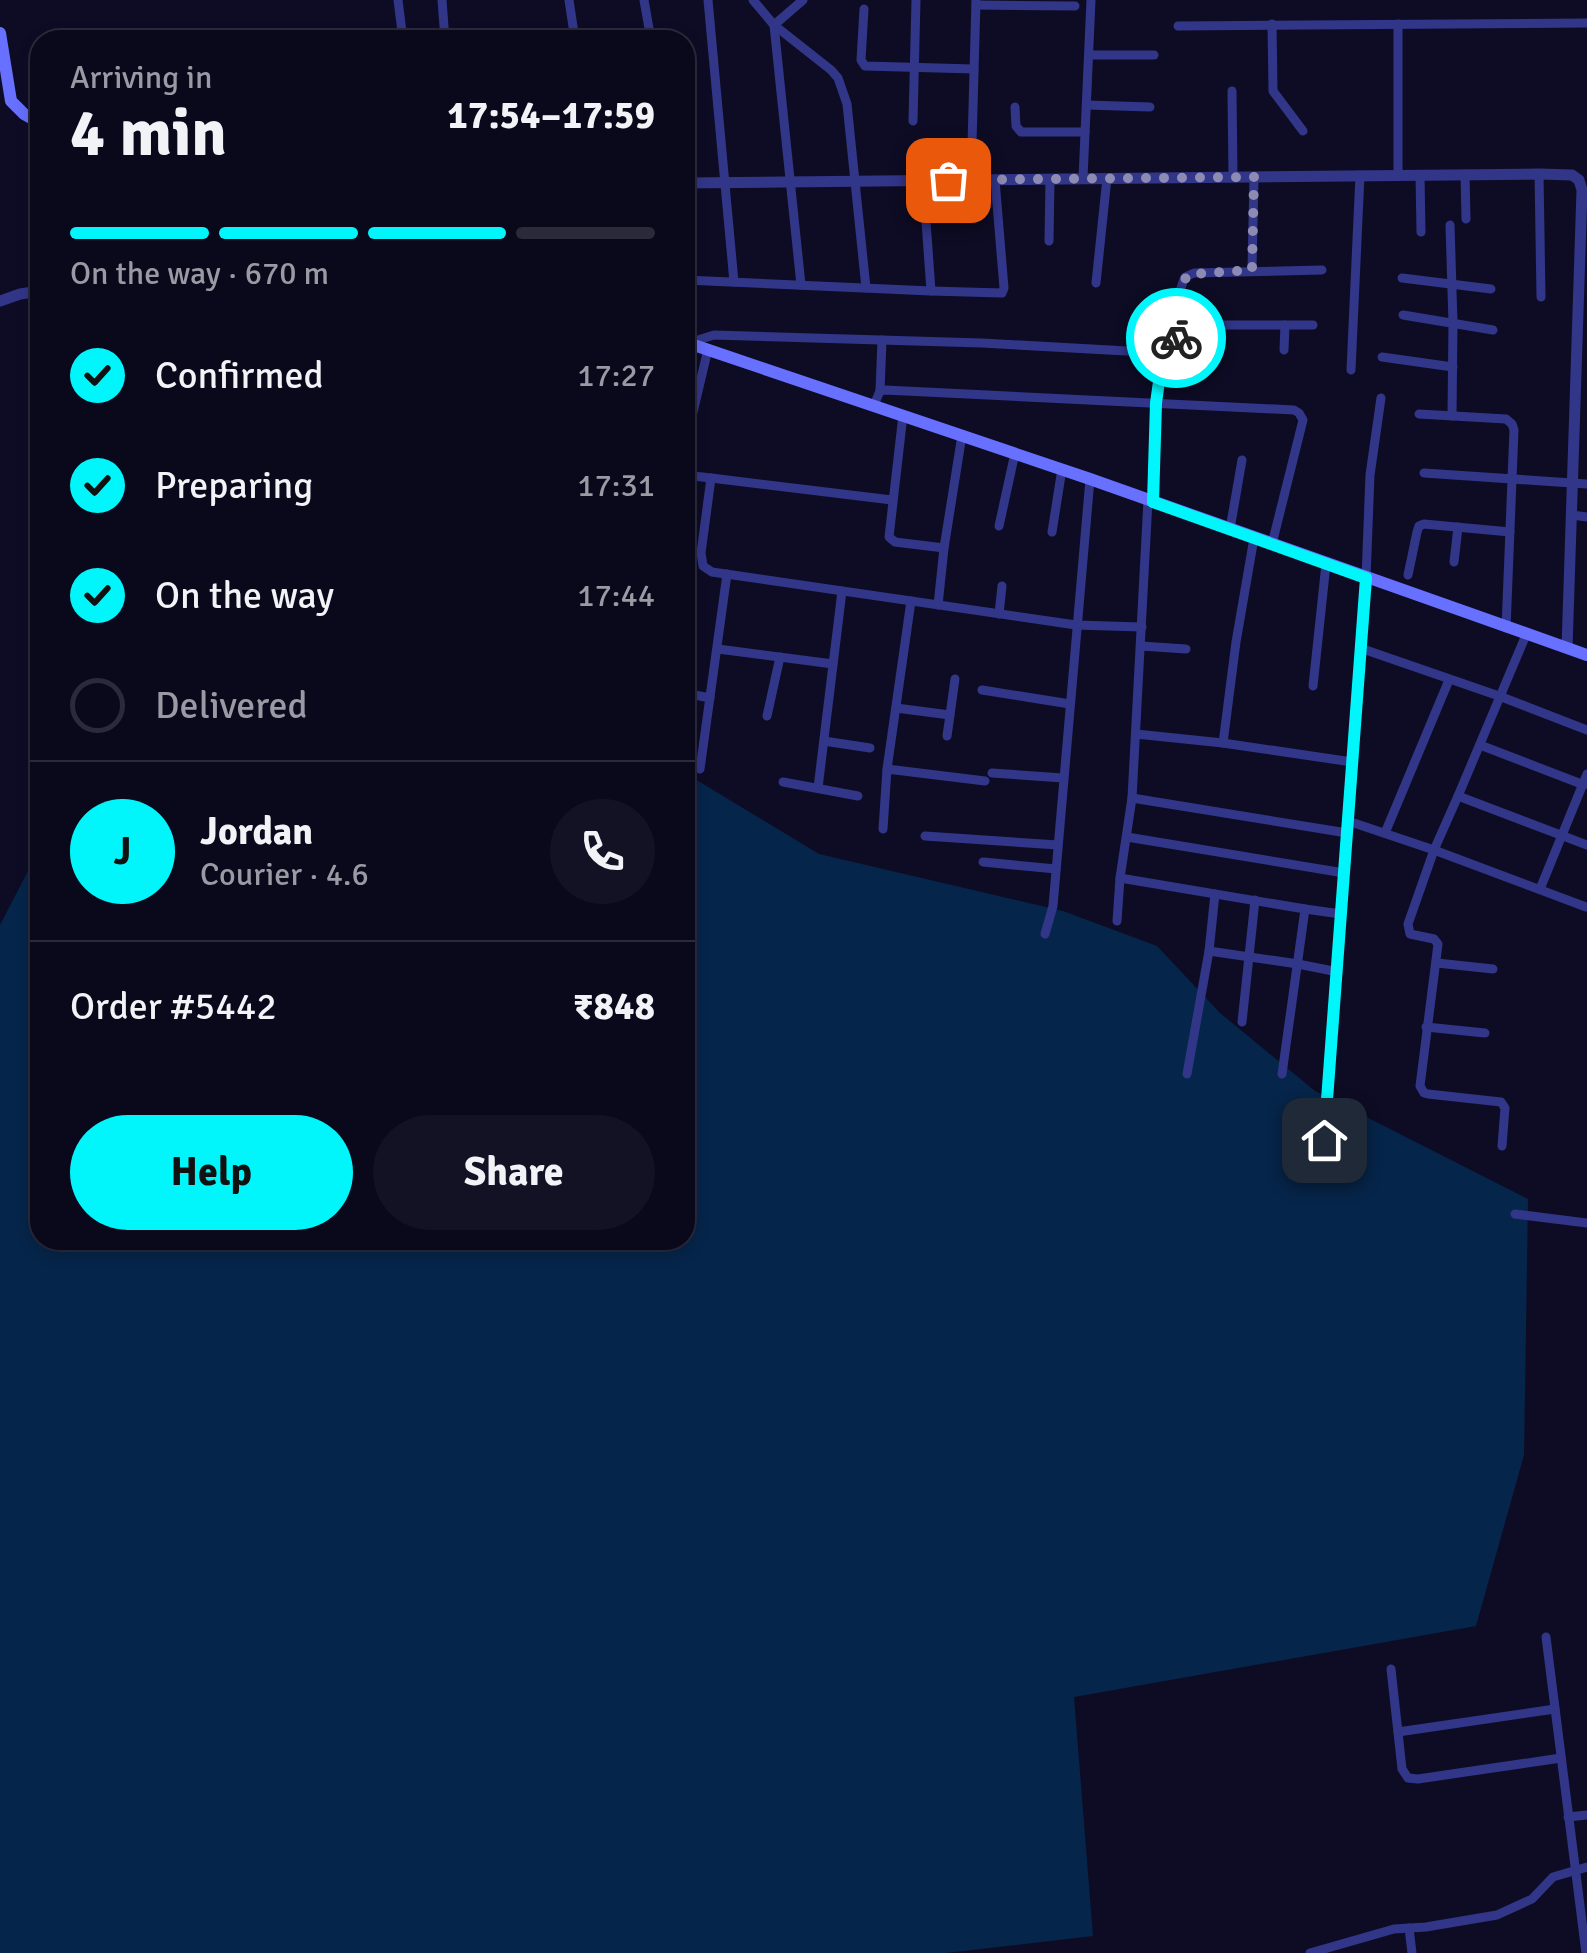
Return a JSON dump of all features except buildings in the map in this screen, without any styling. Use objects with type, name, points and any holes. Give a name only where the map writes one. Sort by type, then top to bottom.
[{"type":"main road","points":[[0,33],[11,101],[30,117]]},
{"type":"main road","points":[[695,345],[1062,469],[1587,655]]},
{"type":"street","points":[[398,0],[402,30]]},
{"type":"street","points":[[442,0],[444,30]]},
{"type":"street","points":[[569,0],[574,30]]},
{"type":"street","points":[[644,0],[649,30]]},
{"type":"street","points":[[708,0],[734,282]]},
{"type":"street","points":[[753,0],[774,25],[838,78],[848,104],[866,288]]},
{"type":"street","points":[[913,121],[916,0]]},
{"type":"street","points":[[1083,178],[1091,0]]},
{"type":"street","points":[[774,25],[799,1]]},
{"type":"street","points":[[972,180],[976,3],[1075,6]]},
{"type":"street","points":[[864,9],[864,66],[974,69]]},
{"type":"street","points":[[1178,26],[1587,23]]},
{"type":"street","points":[[1272,24],[1273,91],[1303,131]]},
{"type":"street","points":[[1398,24],[1398,175]]},
{"type":"street","points":[[774,25],[801,285]]},
{"type":"street","points":[[1090,54],[1154,55]]},
{"type":"street","points":[[1232,91],[1233,177]]},
{"type":"street","points":[[1087,105],[1150,107]]},
{"type":"street","points":[[1015,107],[1016,126],[1021,132],[1086,132]]},
{"type":"street","points":[[695,182],[1587,173]]},
{"type":"street","points":[[1465,174],[1466,219]]},
{"type":"street","points":[[1539,174],[1542,297]]},
{"type":"street","points":[[1420,175],[1421,232]]},
{"type":"street","points":[[1352,370],[1360,176]]},
{"type":"street","points":[[1568,648],[1573,483],[1581,436],[1582,190],[1579,180],[1572,176]]},
{"type":"street","points":[[1252,270],[1254,177]]},
{"type":"street","points":[[1096,283],[1107,178]]},
{"type":"street","points":[[1049,241],[1050,179]]},
{"type":"street","points":[[923,180],[931,290]]},
{"type":"street","points":[[695,280],[1002,292],[994,180]]},
{"type":"street","points":[[1450,225],[1452,416]]},
{"type":"street","points":[[1185,325],[1178,315],[1186,276],[1252,270],[1322,270]]},
{"type":"street","points":[[1402,278],[1490,289]]},
{"type":"street","points":[[0,301],[30,292]]},
{"type":"street","points":[[1403,315],[1493,330]]},
{"type":"street","points":[[1185,325],[1314,326]]},
{"type":"street","points":[[1117,921],[1132,798],[1156,403],[1163,353],[1185,325]]},
{"type":"street","points":[[1284,350],[1285,326]]},
{"type":"street","points":[[695,340],[714,335],[1163,353]]},
{"type":"street","points":[[874,405],[880,391],[882,340]]},
{"type":"street","points":[[695,404],[708,349]]},
{"type":"street","points":[[1382,357],[1453,367]]},
{"type":"street","points":[[880,391],[1294,410],[1303,420],[1272,544]]},
{"type":"street","points":[[1324,1140],[1366,578],[1370,475],[1381,398]]},
{"type":"street","points":[[1419,414],[1506,420],[1512,424],[1506,628]]},
{"type":"street","points":[[903,415],[888,532],[891,540],[944,548]]},
{"type":"street","points":[[938,605],[962,435]]},
{"type":"street","points":[[999,526],[1015,453]]},
{"type":"street","points":[[1230,529],[1242,460]]},
{"type":"street","points":[[1052,532],[1062,469]]},
{"type":"street","points":[[1424,473],[1587,484]]},
{"type":"street","points":[[695,477],[892,500]]},
{"type":"street","points":[[711,478],[700,553],[702,566],[712,572],[1076,625],[1142,627]]},
{"type":"street","points":[[1045,934],[1053,906],[1090,479]]},
{"type":"street","points":[[1572,515],[1587,517]]},
{"type":"street","points":[[1408,575],[1419,526],[1510,532]]},
{"type":"street","points":[[1454,562],[1458,527]]},
{"type":"street","points":[[1222,743],[1254,538]]},
{"type":"street","points":[[1313,686],[1326,564]]},
{"type":"street","points":[[700,769],[728,574]]},
{"type":"street","points":[[999,614],[1002,586]]},
{"type":"street","points":[[818,788],[842,591]]},
{"type":"street","points":[[883,828],[887,769],[912,601]]},
{"type":"street","points":[[1502,1146],[1505,1108],[1501,1102],[1421,1090],[1419,1080],[1438,944],[1408,930],[1434,850],[1526,635]]},
{"type":"street","points":[[1141,646],[1186,648]]},
{"type":"street","points":[[718,648],[833,664]]},
{"type":"street","points":[[1360,648],[1587,730]]},
{"type":"street","points":[[767,716],[780,657]]},
{"type":"street","points":[[947,736],[955,680]]},
{"type":"street","points":[[1385,833],[1450,680]]},
{"type":"street","points":[[982,690],[1070,704]]},
{"type":"street","points":[[695,695],[710,698]]},
{"type":"street","points":[[896,708],[950,716]]},
{"type":"street","points":[[1136,734],[1352,762]]},
{"type":"street","points":[[824,741],[870,748]]},
{"type":"street","points":[[1480,745],[1586,781],[1540,889]]},
{"type":"street","points":[[887,769],[1063,778]]},
{"type":"street","points":[[782,782],[858,796]]},
{"type":"street","points":[[1458,796],[1587,845]]},
{"type":"street","points":[[1132,798],[1346,833]]},
{"type":"street","points":[[1348,821],[1586,907]]},
{"type":"street","points":[[925,836],[1058,844]]},
{"type":"street","points":[[1127,837],[1344,874]]},
{"type":"street","points":[[983,862],[1056,869]]},
{"type":"street","points":[[1120,878],[1342,914]]},
{"type":"street","points":[[1188,1074],[1215,894]]},
{"type":"street","points":[[1242,1022],[1255,900]]},
{"type":"street","points":[[1282,1074],[1305,908]]},
{"type":"street","points":[[1208,951],[1338,972]]},
{"type":"street","points":[[1437,962],[1493,969]]},
{"type":"street","points":[[1426,1027],[1485,1033]]},
{"type":"street","points":[[1515,1214],[1587,1224]]},
{"type":"street","points":[[1546,1637],[1586,1953]]},
{"type":"street","points":[[1391,1669],[1402,1769],[1408,1778],[1561,1758]]},
{"type":"street","points":[[1398,1732],[1555,1710]]},
{"type":"street","points":[[1568,1818],[1587,1816]]},
{"type":"street","points":[[1310,1953],[1392,1929],[1426,1928],[1497,1915],[1532,1899],[1553,1876],[1587,1867]]},
{"type":"street","points":[[1408,1928],[1412,1953]]},
{"type":"water","points":[[695,779],[819,854],[1063,911],[1157,946],[1220,1013],[1315,1091],[1528,1199],[1524,1455],[1476,1626],[1074,1697],[1093,1936],[946,1953],[0,1953],[0,925],[30,867],[30,1250],[695,1250]]},
{"type":"way so far","points":[[948,180],[1254,177],[1252,270],[1186,276],[1178,315],[1185,325],[1176,338]]},
{"type":"route","points":[[1176,338],[1163,353],[1156,403],[1153,502],[1366,578],[1324,1140]]}]
